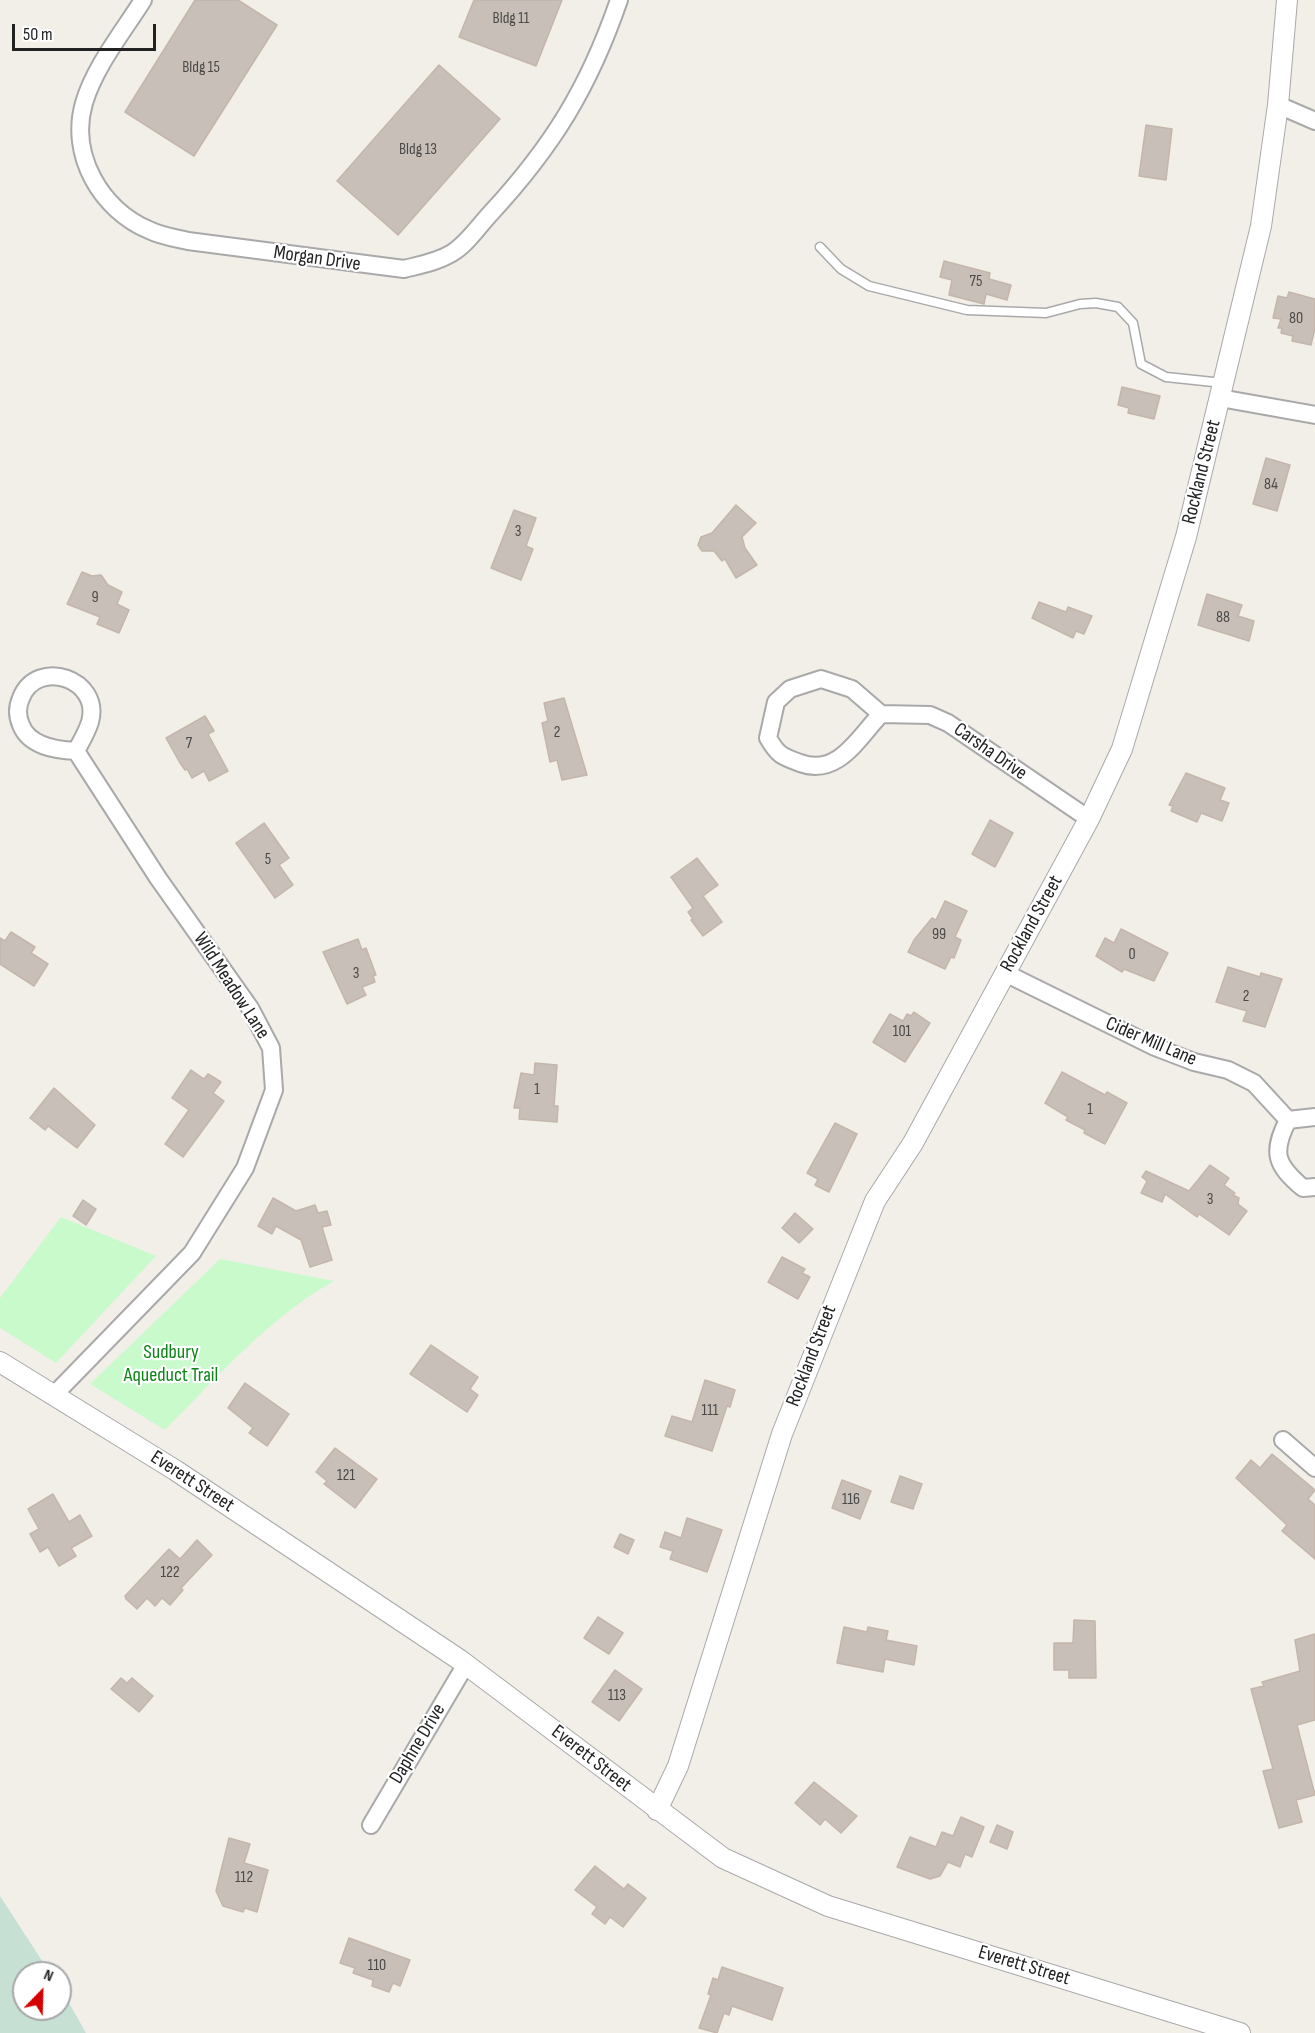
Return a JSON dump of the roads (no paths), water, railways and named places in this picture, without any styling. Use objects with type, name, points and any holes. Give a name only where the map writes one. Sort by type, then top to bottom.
[{"type":"street","name":"Morgan Drive","points":[[143,0],[105,60],[84,104],[81,127],[83,156],[104,198],[123,215],[147,230],[161,235],[200,243],[404,269],[433,262],[453,252],[516,187],[551,142],[585,85],[619,0]]},
{"type":"street","name":"Rockland Street","points":[[657,1810],[678,1766],[782,1434],[875,1201],[913,1143],[1089,819],[1122,749],[1186,537],[1260,226],[1278,105],[1287,0]]},
{"type":"street","points":[[1278,105],[1315,121]]},
{"type":"street","points":[[1222,390],[1315,415]]},
{"type":"street","points":[[59,675],[80,685],[88,696],[92,710],[90,722],[76,751],[38,744],[22,729],[17,716],[19,703],[24,690],[33,681],[59,675]]},
{"type":"street","points":[[821,679],[852,689],[881,714],[849,752],[829,766],[804,765],[778,755],[768,738],[776,702],[790,689],[821,679]]},
{"type":"street","name":"Carsha Drive","points":[[881,714],[930,715],[948,723],[1089,819]]},
{"type":"street","name":"Wild Meadow Lane","points":[[54,1395],[192,1253],[245,1168],[274,1090],[271,1048],[250,1008],[158,878],[76,751]]},
{"type":"street","name":"Cider Mill Lane","points":[[1005,973],[1155,1047],[1194,1062],[1228,1070],[1254,1083],[1288,1120]]},
{"type":"street","points":[[1315,1117],[1288,1120],[1281,1134],[1278,1155],[1284,1172],[1303,1188],[1315,1187]]},
{"type":"street","name":"Everett Street","points":[[0,1362],[185,1476],[466,1664],[723,1858],[828,1906],[1240,2033]]},
{"type":"street","points":[[1282,1440],[1315,1468]]},
{"type":"street","name":"Daphne Drive","points":[[371,1825],[466,1664]]},
{"type":"lane","points":[[820,248],[841,269],[869,286],[968,310],[1046,313],[1080,304],[1096,303],[1118,307],[1133,323],[1142,364],[1166,377],[1222,390]]},
{"type":"park label","name":"Sudbury Aqueduct Trail","points":[[171,1364]]}]
